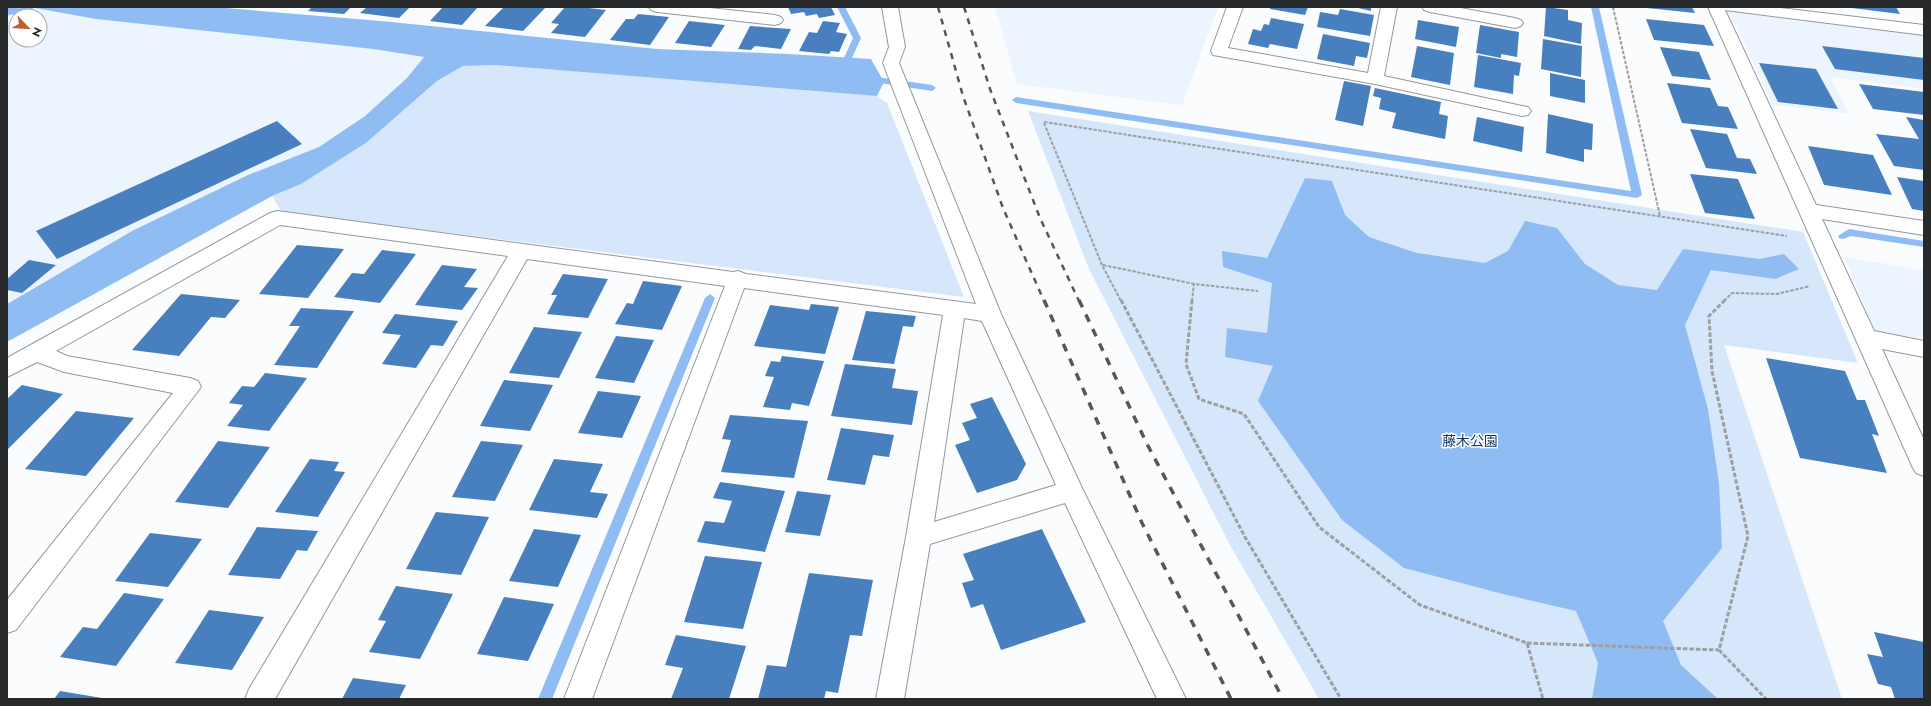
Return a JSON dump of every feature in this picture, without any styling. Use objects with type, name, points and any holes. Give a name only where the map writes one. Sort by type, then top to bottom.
[{"type":"street","points":[[657,7],[746,12],[775,20]]},
{"type":"street","points":[[890,7],[897,47],[891,63],[990,314],[1071,491],[1172,699]]},
{"type":"street","points":[[1235,7],[1219,51],[1375,79],[1522,111]]},
{"type":"street","points":[[1375,79],[1388,7]]},
{"type":"street","points":[[1430,7],[1515,23]]},
{"type":"street","points":[[1716,7],[1924,466]]},
{"type":"street","points":[[1731,7],[1924,30]]},
{"type":"street","points":[[1809,210],[1924,228]]},
{"type":"street","points":[[7,368],[277,218],[738,278],[990,314]]},
{"type":"street","points":[[259,699],[522,250]]},
{"type":"street","points":[[578,699],[738,278]]},
{"type":"street","points":[[890,699],[919,537],[955,309]]},
{"type":"street","points":[[1866,338],[1924,349]]},
{"type":"street","points":[[7,621],[190,387],[64,364],[36,352]]},
{"type":"street","points":[[919,537],[1071,491]]},
{"type":"path","points":[[1612,7],[1660,216]]},
{"type":"path","points":[[1341,699],[1246,537],[1102,265],[1044,122],[1823,241]]},
{"type":"path","points":[[1102,265],[1194,284],[1258,291]]},
{"type":"path","points":[[1194,284],[1186,364],[1199,399],[1244,414],[1319,527],[1420,605],[1527,643],[1718,650],[1766,699]]},
{"type":"path","points":[[1718,650],[1748,536],[1712,371],[1709,316],[1732,293],[1777,294],[1817,284]]},
{"type":"path","points":[[1527,643],[1543,699]]},
{"type":"shaded area","points":[[995,7],[1218,7],[1182,105],[1017,84]]},
{"type":"shaded area","points":[[48,10],[96,19],[373,49],[424,57],[407,78],[365,116],[319,147],[248,175],[32,288],[7,304],[7,15],[8,48],[48,48]]},
{"type":"shaded area","points":[[1729,11],[1924,34],[1924,89],[1830,77],[1849,114],[1773,105]]},
{"type":"shaded area","points":[[1844,257],[1924,270],[1924,339],[1875,331]]},
{"type":"green space","points":[[495,65],[877,96],[887,103],[964,297],[282,212],[272,196],[301,184],[366,143],[437,81],[463,66]]},
{"type":"green space","name":"藤木公園","points":[[1028,111],[1803,232],[1858,363],[1724,345],[1842,699],[1319,699],[1230,545],[1089,269]]},
{"type":"water","points":[[7,7],[213,7],[381,21],[657,49],[871,59],[884,82],[877,96],[495,65],[463,66],[437,81],[366,143],[301,184],[272,196],[7,342],[7,304],[132,231],[248,175],[319,147],[365,116],[407,78],[424,57],[373,49],[96,19],[48,10],[48,8],[8,8],[7,15]]},
{"type":"water","points":[[1305,178],[1332,181],[1345,215],[1369,237],[1417,253],[1485,263],[1508,251],[1525,221],[1557,228],[1585,264],[1618,285],[1657,290],[1683,249],[1760,259],[1784,254],[1799,269],[1775,279],[1711,270],[1685,325],[1708,409],[1719,484],[1722,548],[1663,621],[1681,665],[1718,699],[1592,699],[1598,663],[1576,611],[1503,594],[1404,568],[1342,520],[1258,401],[1273,366],[1225,357],[1227,328],[1267,333],[1272,283],[1223,267],[1222,251],[1267,258]]},
{"type":"building","points":[[312,7],[351,7],[344,14],[308,11]]},
{"type":"building","points":[[367,7],[410,7],[399,18],[360,13]]},
{"type":"building","points":[[443,7],[478,7],[462,25],[430,21]]},
{"type":"building","points":[[504,7],[546,7],[523,31],[485,26]]},
{"type":"building","points":[[565,7],[606,10],[585,37],[551,33],[559,24],[551,23]]},
{"type":"building","points":[[788,7],[831,7],[835,15],[819,18],[817,14],[806,16],[804,12],[791,14]]},
{"type":"building","points":[[1270,7],[1308,7],[1305,15],[1270,9]]},
{"type":"building","points":[[1354,7],[1371,7],[1371,11]]},
{"type":"building","points":[[1546,7],[1568,10],[1568,20],[1582,23],[1581,44],[1544,36]]},
{"type":"building","points":[[1692,7],[1695,13],[1647,8]]},
{"type":"building","points":[[1896,7],[1900,14],[1852,8]]},
{"type":"building","points":[[1340,9],[1374,15],[1370,36],[1317,27],[1320,12],[1338,15]]},
{"type":"building","points":[[638,14],[669,17],[650,45],[610,40],[626,19],[634,19]]},
{"type":"building","points":[[1271,18],[1304,24],[1297,49],[1270,44],[1268,48],[1248,44],[1253,29],[1261,31],[1264,24],[1269,25]]},
{"type":"building","points":[[1646,19],[1704,25],[1714,46],[1654,40]]},
{"type":"building","points":[[1418,20],[1459,27],[1456,47],[1415,39]]},
{"type":"building","points":[[689,21],[725,25],[711,47],[675,43]]},
{"type":"building","points":[[823,21],[840,23],[836,32],[847,34],[839,52],[831,51],[829,54],[799,51],[809,32],[817,33]]},
{"type":"building","points":[[1480,25],[1519,32],[1517,57],[1501,54],[1501,58],[1476,53]]},
{"type":"building","points":[[750,26],[791,29],[781,49],[755,46],[751,50],[738,49]]},
{"type":"building","points":[[1323,34],[1370,43],[1367,58],[1356,56],[1354,66],[1317,59]]},
{"type":"building","points":[[1543,39],[1582,46],[1581,77],[1541,69]]},
{"type":"building","points":[[1417,46],[1454,53],[1450,85],[1411,77]]},
{"type":"building","points":[[1822,46],[1924,58],[1924,80],[1835,69]]},
{"type":"building","points":[[1660,47],[1699,52],[1711,80],[1672,76]]},
{"type":"building","points":[[1478,55],[1521,63],[1519,76],[1514,75],[1513,94],[1474,87]]},
{"type":"building","points":[[1759,63],[1816,69],[1838,109],[1778,102]]},
{"type":"building","points":[[1550,73],[1585,80],[1585,103],[1550,96]]},
{"type":"building","points":[[1344,81],[1371,86],[1363,126],[1335,120]]},
{"type":"building","points":[[1667,83],[1710,88],[1718,106],[1728,107],[1738,129],[1682,123]]},
{"type":"building","points":[[1859,84],[1924,92],[1924,115],[1873,109]]},
{"type":"building","points":[[1375,88],[1441,102],[1439,114],[1448,116],[1445,139],[1392,128],[1396,113],[1379,109],[1381,98],[1373,96]]},
{"type":"building","points":[[1548,114],[1593,124],[1592,150],[1584,149],[1584,162],[1546,153]]},
{"type":"building","points":[[1477,117],[1524,127],[1522,152],[1473,141]]},
{"type":"building","points":[[1906,117],[1924,120],[1924,170],[1894,166],[1876,134],[1919,139]]},
{"type":"building","points":[[277,121],[302,144],[57,259],[36,231]]},
{"type":"building","points":[[1690,129],[1727,134],[1737,158],[1750,159],[1757,174],[1706,168]]},
{"type":"building","points":[[1808,146],[1873,155],[1892,195],[1824,185]]},
{"type":"building","points":[[1690,174],[1738,179],[1755,219],[1705,213]]},
{"type":"building","points":[[1897,177],[1924,181],[1924,211],[1912,209]]},
{"type":"building","points":[[297,245],[344,249],[308,298],[259,294]]},
{"type":"building","points":[[382,250],[416,254],[380,303],[334,297],[352,273],[364,274]]},
{"type":"building","points":[[29,260],[56,265],[22,293],[7,290],[7,279]]},
{"type":"building","points":[[442,265],[477,269],[464,287],[478,288],[462,310],[415,305]]},
{"type":"building","points":[[563,274],[608,279],[588,318],[547,314],[557,295],[551,295]]},
{"type":"building","points":[[643,281],[682,286],[662,330],[615,324],[627,303],[633,304]]},
{"type":"building","points":[[181,294],[240,300],[225,318],[211,317],[179,356],[132,350]]},
{"type":"building","points":[[811,304],[839,307],[825,354],[754,346],[770,305],[809,310]]},
{"type":"building","points":[[301,308],[354,311],[317,368],[274,365],[300,326],[289,326]]},
{"type":"building","points":[[866,311],[916,316],[913,327],[903,326],[894,364],[852,360]]},
{"type":"building","points":[[395,314],[458,321],[443,346],[431,345],[416,368],[382,364],[401,335],[382,333]]},
{"type":"building","points":[[534,327],[582,332],[559,378],[509,373]]},
{"type":"building","points":[[616,336],[654,340],[634,383],[595,378]]},
{"type":"building","points":[[782,356],[824,361],[809,406],[792,403],[790,410],[763,407],[774,377],[765,376],[771,361],[780,362]]},
{"type":"building","points":[[1766,358],[1845,371],[1857,400],[1865,400],[1879,436],[1872,434],[1887,473],[1800,458]]},
{"type":"building","points":[[845,364],[896,369],[892,388],[918,391],[912,425],[831,416]]},
{"type":"building","points":[[265,373],[307,378],[269,431],[227,426],[243,405],[229,403],[242,386],[254,387]]},
{"type":"building","points":[[504,380],[553,385],[530,431],[480,426]]},
{"type":"building","points":[[22,385],[63,394],[7,450],[7,399]]},
{"type":"building","points":[[598,391],[641,396],[622,438],[578,433]]},
{"type":"building","points":[[992,397],[1026,464],[1017,480],[977,493],[955,445],[970,440],[962,423],[977,418],[970,404]]},
{"type":"building","points":[[76,411],[134,418],[86,476],[25,469]]},
{"type":"building","points":[[730,415],[808,421],[794,478],[721,472],[731,440],[722,439]]},
{"type":"building","points":[[841,428],[894,435],[889,457],[873,455],[865,485],[827,480]]},
{"type":"building","points":[[218,441],[270,447],[228,508],[175,502]]},
{"type":"building","points":[[481,441],[523,445],[495,501],[452,497]]},
{"type":"building","points":[[310,459],[339,462],[334,471],[345,472],[318,517],[275,512]]},
{"type":"building","points":[[554,459],[603,464],[590,492],[608,494],[597,518],[529,510]]},
{"type":"building","points":[[720,482],[785,491],[765,552],[697,542],[705,521],[724,523],[732,501],[713,498]]},
{"type":"building","points":[[797,491],[831,495],[820,536],[785,532]]},
{"type":"building","points":[[436,512],[489,517],[461,575],[406,569]]},
{"type":"building","points":[[257,527],[318,531],[307,551],[297,550],[280,579],[228,575]]},
{"type":"building","points":[[534,529],[581,535],[558,587],[509,581]]},
{"type":"building","points":[[1042,529],[1086,622],[1001,650],[983,604],[971,608],[962,583],[974,580],[963,554]]},
{"type":"building","points":[[150,533],[202,539],[168,587],[115,581]]},
{"type":"building","points":[[705,556],[762,562],[743,629],[684,622]]},
{"type":"building","points":[[809,573],[873,580],[862,636],[850,635],[838,693],[826,691],[824,699],[758,699],[767,665],[786,667]]},
{"type":"building","points":[[396,586],[453,594],[420,659],[369,652],[386,621],[378,620]]},
{"type":"building","points":[[124,593],[164,599],[116,666],[60,657],[83,627],[97,629]]},
{"type":"building","points":[[504,597],[554,604],[528,661],[477,654]]},
{"type":"building","points":[[209,610],[264,617],[232,670],[175,663]]},
{"type":"building","points":[[1874,632],[1924,642],[1924,699],[1895,699],[1891,687],[1878,684],[1867,654],[1883,657]]},
{"type":"building","points":[[676,635],[746,646],[729,699],[671,699],[683,668],[665,665]]},
{"type":"building","points":[[353,678],[406,685],[399,699],[342,699]]},
{"type":"building","points":[[60,691],[102,698],[54,699]]},
{"type":"waterway","points":[[841,7],[857,38],[848,58]]},
{"type":"waterway","points":[[1016,100],[1637,195],[1595,7]]},
{"type":"waterway","points":[[870,79],[932,88]]},
{"type":"waterway","points":[[1843,236],[1849,232],[1924,244]]},
{"type":"waterway","points":[[545,699],[710,298]]},
{"type":"railway","points":[[938,7],[963,96],[1003,208],[1044,301]]},
{"type":"railway","points":[[964,7],[990,89],[1040,218],[1079,301]]},
{"type":"railway","points":[[1044,300],[1142,523],[1231,699]]},
{"type":"railway","points":[[1079,300],[1147,444],[1283,699]]}]
